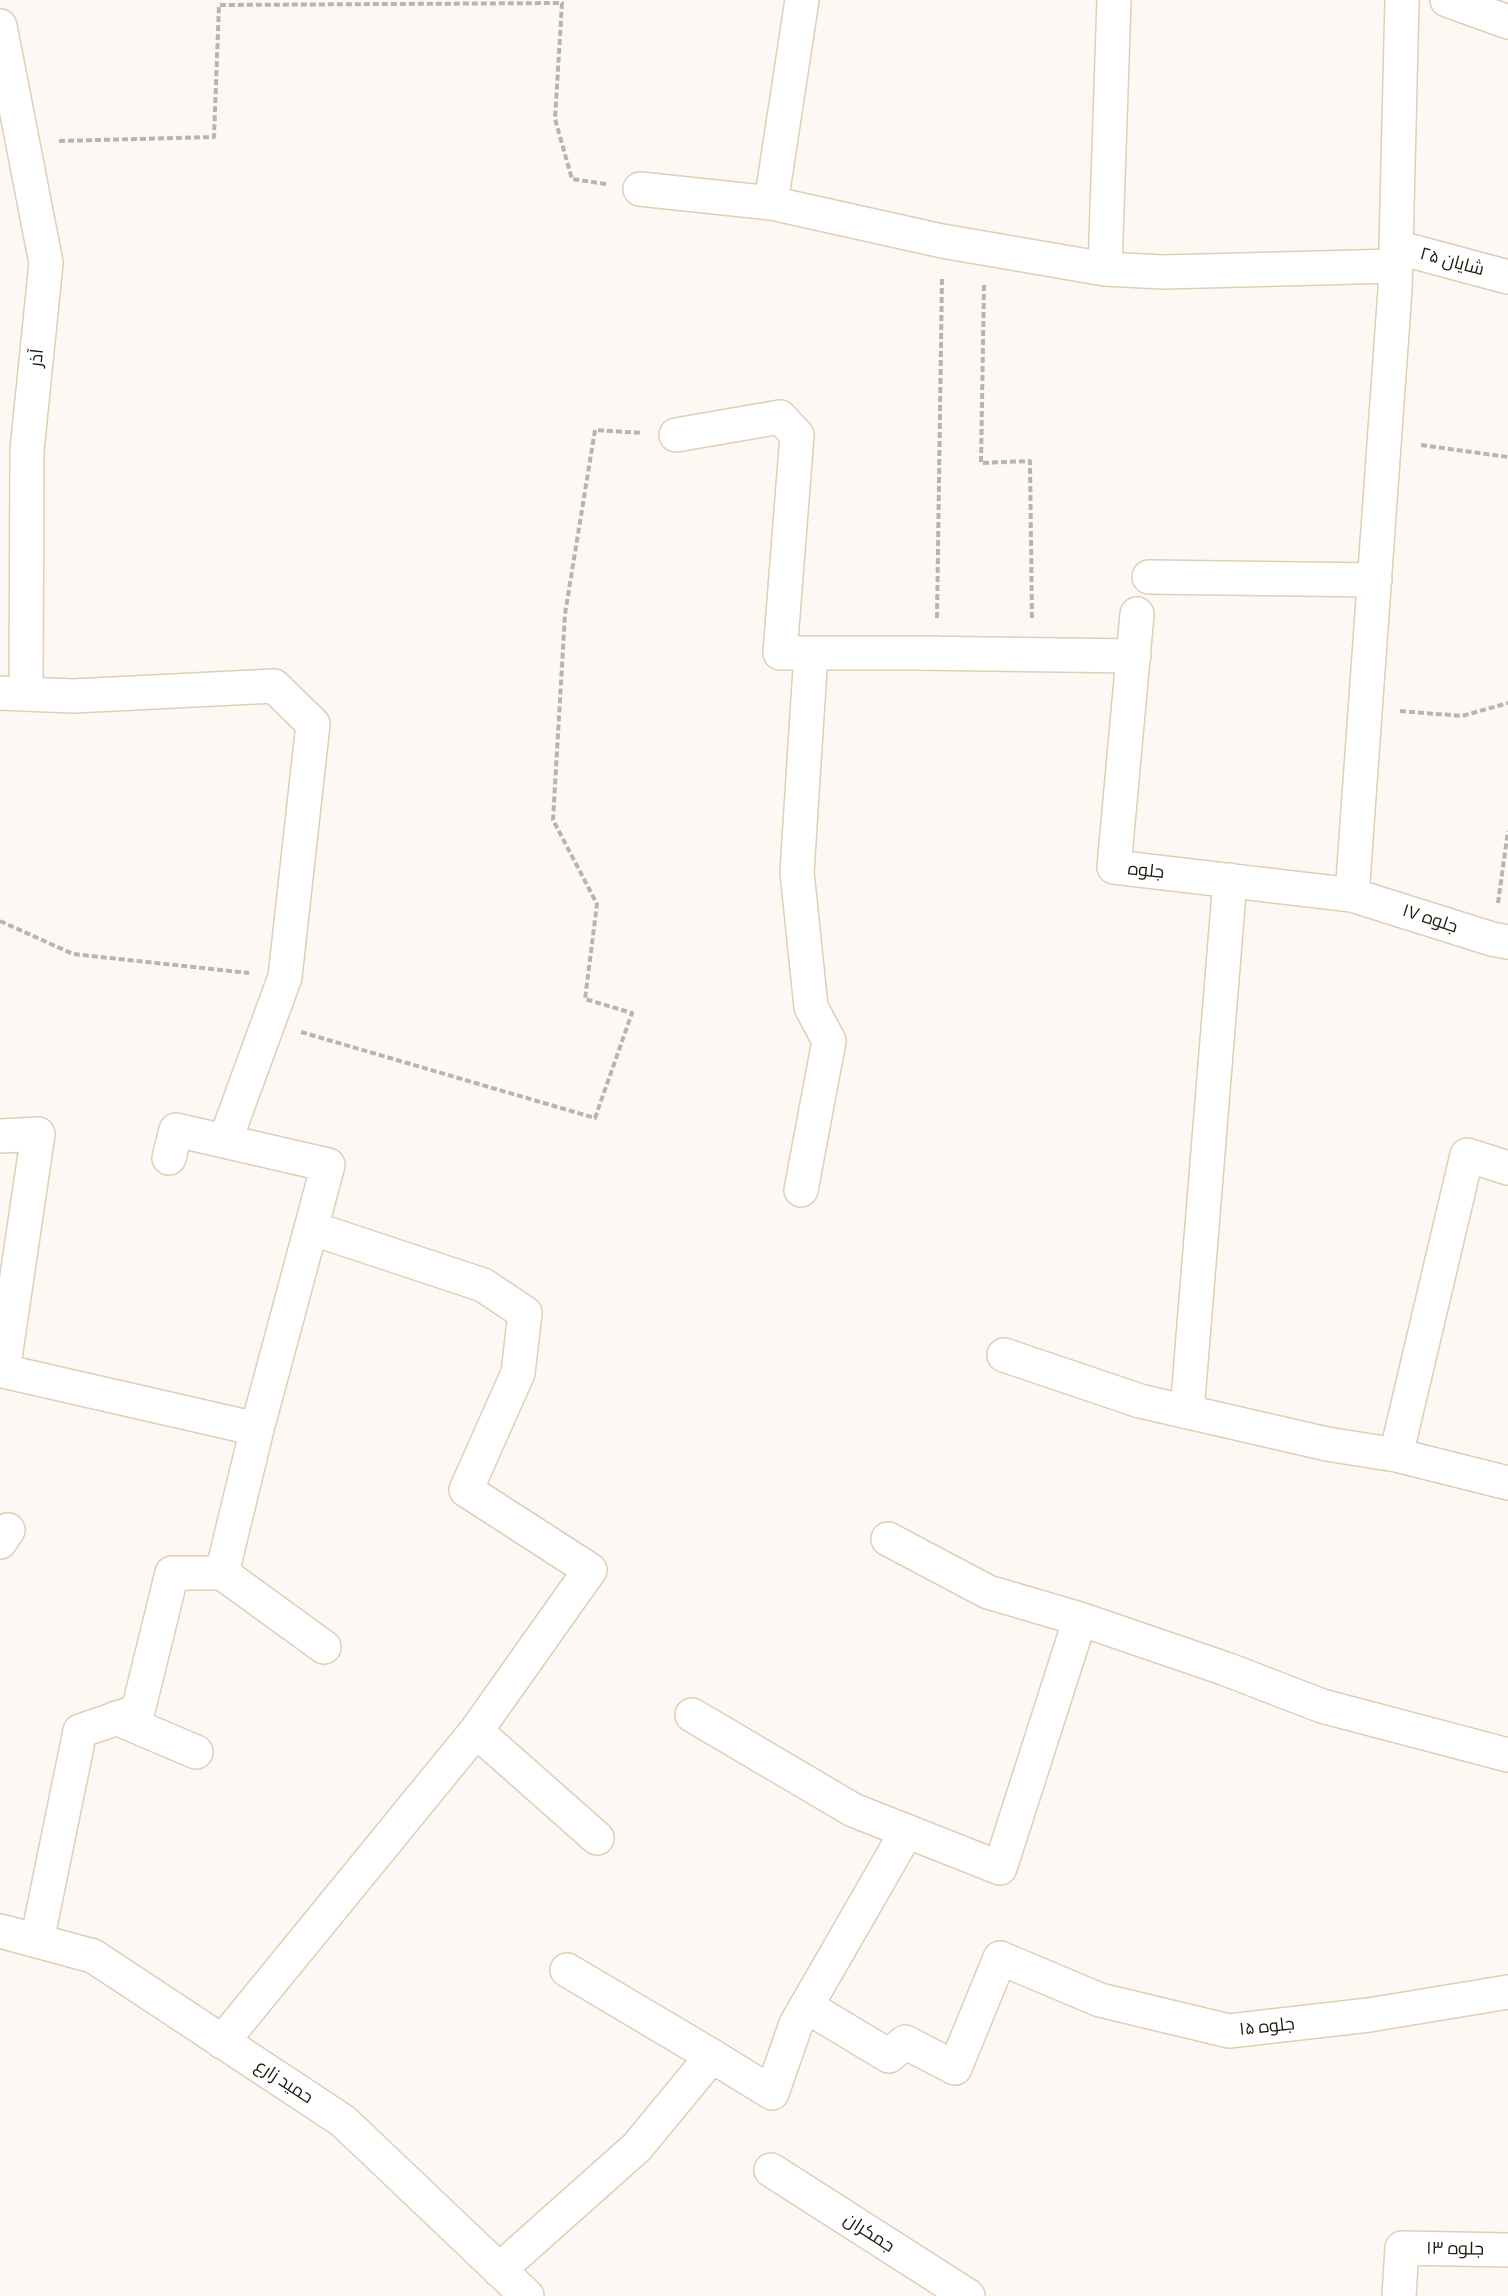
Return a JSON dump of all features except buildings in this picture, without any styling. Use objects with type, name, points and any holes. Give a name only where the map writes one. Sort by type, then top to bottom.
[{"type":"street","points":[[771,203],[802,0]]},
{"type":"street","points":[[1105,269],[1114,0]]},
{"type":"street","points":[[1352,895],[1396,256],[1402,0]]},
{"type":"street","points":[[1447,0],[1508,22]]},
{"type":"street","name":"آذر","points":[[0,26],[46,263],[27,450],[13,693]]},
{"type":"street","name":"شایان ۲۵","points":[[640,189],[771,203],[942,241],[1105,269],[1163,272],[1396,256],[1508,277]]},
{"type":"street","points":[[676,435],[780,417],[797,435],[797,872],[811,1006],[829,1041],[801,1190]]},
{"type":"street","points":[[1149,577],[1375,580]]},
{"type":"street","name":"جلوه","points":[[1137,614],[1114,867],[1352,895]]},
{"type":"street","points":[[796,653],[1134,656]]},
{"type":"street","points":[[13,693],[73,696],[274,686],[313,724],[285,977],[225,1141]]},
{"type":"street","points":[[1186,1412],[1230,880]]},
{"type":"street","name":"جلوه ۱۷","points":[[1352,895],[1500,941]]},
{"type":"street","points":[[168,1158],[176,1130],[328,1165],[257,1429],[222,1574]]},
{"type":"street","points":[[0,1136],[38,1134],[3,1371],[257,1429]]},
{"type":"street","points":[[1396,1455],[1467,1155],[1508,1168]]},
{"type":"street","points":[[222,2042],[476,1731],[590,1570],[466,1490],[518,1373],[525,1313],[483,1285],[311,1228]]},
{"type":"street","points":[[1004,1355],[1140,1401],[1327,1444],[1396,1455],[1508,1483]]},
{"type":"street","points":[[888,1539],[988,1592],[1080,1619],[1226,1669],[1322,1707],[1508,1755]]},
{"type":"street","points":[[38,1941],[80,1731],[138,1712],[172,1574],[222,1574],[324,1647]]},
{"type":"street","points":[[692,1715],[853,1810],[1000,1868],[1080,1619]]},
{"type":"street","points":[[116,1718],[196,1752]]},
{"type":"street","points":[[476,1731],[597,1838]]},
{"type":"street","points":[[567,1970],[772,2093],[796,2024],[907,1832]]},
{"type":"street","name":"حمید زارع","points":[[0,1931],[93,1956],[343,2121],[527,2296]]},
{"type":"street","name":"جلوه ۱۵","points":[[806,2006],[889,2056],[906,2042],[955,2068],[1000,1958],[1100,2000],[1229,2031],[1369,2015],[1508,1992]]},
{"type":"street","points":[[499,2270],[637,2147],[712,2056]]},
{"type":"street","name":"جمکران","points":[[771,2170],[968,2296]]},
{"type":"street","name":"جلوه ۱۳","points":[[1399,2296],[1402,2248],[1508,2250]]},
{"type":"path","points":[[23,142],[214,137],[219,5],[562,3],[555,119],[572,179],[640,189]]},
{"type":"path","points":[[925,653],[942,241]]},
{"type":"path","points":[[985,248],[981,463],[1030,461],[1032,656]]},
{"type":"path","points":[[269,1022],[595,1118],[632,1013],[585,999],[597,904],[553,820],[565,614],[595,430],[676,435]]},
{"type":"path","points":[[1384,440],[1508,457]]},
{"type":"path","points":[[1366,709],[1462,716],[1508,703]]},
{"type":"path","points":[[1500,941],[1508,831]]},
{"type":"path","points":[[0,921],[73,954],[285,977]]}]
